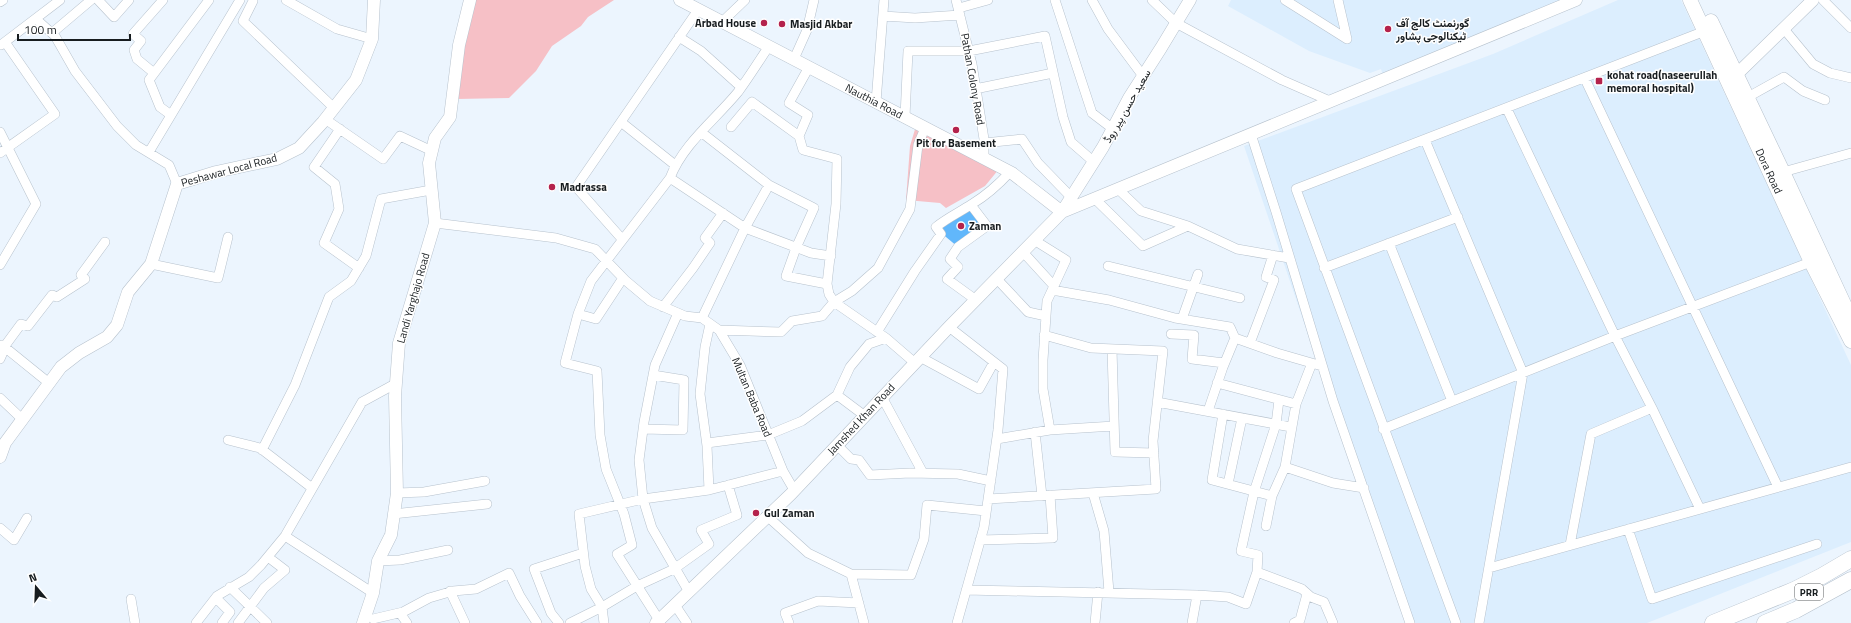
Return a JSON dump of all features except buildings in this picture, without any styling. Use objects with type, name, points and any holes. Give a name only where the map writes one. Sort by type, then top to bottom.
[{"type":"highway","points":[[1713,623],[1794,590],[1851,559]]},
{"type":"highway","name":"PRR","points":[[1765,619],[1799,597],[1832,580],[1851,568]]},
{"type":"highway","name":"PRR","points":[[1733,623],[1765,619],[1796,610],[1851,580]]},
{"type":"highway","points":[[1787,623],[1851,590]]},
{"type":"main road","name":"Dora Road","points":[[1690,0],[1705,31],[1732,77],[1817,260],[1851,341]]},
{"type":"main road","points":[[1700,0],[1732,77],[1748,97],[1783,172],[1817,260],[1851,319]]},
{"type":"street","points":[[4,150],[55,114],[1,45],[60,0]]},
{"type":"street","points":[[52,33],[91,0]]},
{"type":"street","points":[[98,0],[114,17],[128,0]]},
{"type":"street","points":[[154,73],[137,59],[134,50],[141,42],[134,34],[163,0]]},
{"type":"street","points":[[171,115],[160,107],[149,80],[209,0]]},
{"type":"street","points":[[148,152],[240,0]]},
{"type":"street","points":[[254,0],[243,21],[334,108]]},
{"type":"street","points":[[286,0],[337,29],[372,39]]},
{"type":"street","name":"Peshawar Local Road","points":[[0,457],[5,443],[61,367],[78,353],[107,337],[117,325],[128,292],[151,264],[177,184],[216,172],[277,159],[299,148],[325,119],[356,80],[372,39],[374,0]]},
{"type":"street","name":"Landi Yarghajo Road","points":[[370,622],[369,606],[378,561],[391,535],[397,493],[395,384],[399,343],[435,223],[429,163],[435,138],[450,117],[459,44],[470,0]]},
{"type":"street","name":"Nauthia Road","points":[[680,0],[1010,172],[1062,212]]},
{"type":"street","points":[[722,22],[745,0]]},
{"type":"street","points":[[794,59],[807,30],[814,0]]},
{"type":"street","points":[[876,102],[884,0]]},
{"type":"street","points":[[883,16],[915,18],[988,0]]},
{"type":"street","points":[[1055,0],[1092,113],[1113,129]]},
{"type":"street","points":[[1092,0],[1108,29],[1143,76]]},
{"type":"street","points":[[1152,0],[1176,23],[1282,80],[1330,101]]},
{"type":"street","name":"سعید حسن پیر روڈ","points":[[1062,212],[1094,162],[1129,98],[1190,0]]},
{"type":"street","points":[[1285,0],[1347,39],[1338,0]]},
{"type":"street","points":[[1062,212],[1576,0]]},
{"type":"street","points":[[1732,77],[1813,0]]},
{"type":"street","points":[[1823,0],[1851,28]]},
{"type":"street","name":"Pathan Colony Road","points":[[958,8],[969,51],[984,143],[984,158]]},
{"type":"street","points":[[622,239],[576,187],[698,10]]},
{"type":"street","points":[[36,19],[52,33],[75,71],[117,126],[136,145],[169,165],[177,184]]},
{"type":"street","points":[[1784,29],[1813,64],[1830,73],[1851,78]]},
{"type":"street","points":[[1456,623],[1383,429],[1296,189],[1585,79],[1705,31]]},
{"type":"street","points":[[905,117],[908,51],[969,51],[1045,36],[1063,117],[1071,142],[1094,162]]},
{"type":"street","points":[[679,38],[700,51],[741,87]]},
{"type":"street","points":[[657,622],[638,586],[617,554],[632,545],[620,504],[606,469],[600,435],[597,371],[565,363],[578,314],[591,281],[670,178],[675,165],[701,132],[741,87],[769,46]]},
{"type":"street","points":[[799,136],[808,115],[789,103],[809,67]]},
{"type":"street","points":[[975,89],[1053,73]]},
{"type":"street","points":[[1748,97],[1784,77],[1803,91],[1825,100]]},
{"type":"street","points":[[1585,79],[1778,487]]},
{"type":"street","points":[[731,127],[752,102],[799,136],[803,150],[837,159],[836,204],[827,284],[829,294],[834,302],[918,360],[979,389],[994,362]]},
{"type":"street","points":[[1507,109],[1615,336],[1652,408],[1700,509]]},
{"type":"street","points":[[325,119],[383,159],[400,136],[432,152]]},
{"type":"street","points":[[621,122],[675,165]]},
{"type":"street","points":[[719,330],[781,332],[792,321],[822,316],[834,302],[852,291],[878,268],[910,209],[918,145],[925,128]]},
{"type":"street","points":[[340,129],[314,167],[335,184],[339,209],[324,243],[358,268]]},
{"type":"street","points":[[0,132],[4,150],[36,204],[0,265]]},
{"type":"street","points":[[701,132],[769,185],[814,208],[796,248],[786,276],[827,284]]},
{"type":"street","points":[[1251,134],[1322,366],[1410,623]]},
{"type":"street","points":[[984,143],[1022,139],[1038,163],[1071,197]]},
{"type":"street","points":[[1425,140],[1523,373],[1479,623]]},
{"type":"street","points":[[1783,172],[1851,153]]},
{"type":"street","points":[[877,332],[914,271],[941,234],[936,227],[947,218],[970,205],[998,186],[1010,172]]},
{"type":"street","points":[[670,178],[745,228],[811,253],[831,256]]},
{"type":"street","points":[[702,318],[745,228],[769,185]]},
{"type":"street","points":[[1118,189],[1141,211],[1188,226],[1237,249],[1289,258]]},
{"type":"street","points":[[262,450],[295,385],[329,297],[351,282],[366,256],[381,199],[431,190]]},
{"type":"street","points":[[1094,198],[1143,246],[1188,226]]},
{"type":"street","points":[[970,205],[987,226],[958,247],[950,259],[958,267],[947,279],[976,300]]},
{"type":"street","name":"Jamshed Khan Road","points":[[657,622],[794,490],[996,278],[1062,212]]},
{"type":"street","points":[[662,307],[693,268],[710,243],[705,238],[723,213]]},
{"type":"street","points":[[1324,268],[1458,217]]},
{"type":"street","name":"Multan Baba Road","points":[[435,223],[556,238],[595,249],[623,278],[650,302],[685,316],[702,318],[719,330],[740,365],[783,471],[794,490]]},
{"type":"street","points":[[151,264],[218,278],[228,237]]},
{"type":"street","points":[[1034,240],[1066,260],[1047,301],[1044,336],[1043,389],[1050,430]]},
{"type":"street","points":[[0,359],[3,346],[21,324],[28,326],[52,295],[57,297],[85,280],[82,275],[105,242]]},
{"type":"street","points":[[1389,243],[1452,401]]},
{"type":"street","points":[[1022,252],[1053,288],[1109,300],[1182,319],[1230,327],[1235,338],[1322,366]]},
{"type":"street","points":[[1250,343],[1274,280],[1266,277],[1273,255]]},
{"type":"street","points":[[1383,429],[1615,336],[1693,308],[1817,260]]},
{"type":"street","points":[[1108,266],[1240,298]]},
{"type":"street","points":[[1182,319],[1198,274]]},
{"type":"street","points":[[578,314],[596,319],[623,278]]},
{"type":"street","points":[[996,278],[1028,312],[1046,316]]},
{"type":"street","points":[[678,313],[655,365],[643,429],[639,460],[643,499],[652,528],[674,569],[689,592]]},
{"type":"street","points":[[709,490],[706,443],[700,394],[705,347],[710,324]]},
{"type":"street","points":[[949,327],[1003,369],[997,438],[986,511],[980,540],[956,623]]},
{"type":"street","points":[[1171,334],[1194,335],[1192,359],[1224,363]]},
{"type":"street","points":[[988,499],[1156,489],[1153,441],[1163,351],[1090,348],[1044,336]]},
{"type":"street","points":[[706,443],[768,435],[802,421],[837,394],[850,367],[869,344],[886,338]]},
{"type":"street","points":[[1208,411],[1224,363],[1235,338]]},
{"type":"street","points":[[3,346],[49,383]]},
{"type":"street","points":[[1112,349],[1115,452],[1154,453]]},
{"type":"street","points":[[1266,526],[1272,496],[1285,467],[1296,404],[1312,363]]},
{"type":"street","points":[[643,429],[683,430],[684,380],[653,376]]},
{"type":"street","points":[[1217,383],[1296,404]]},
{"type":"street","points":[[196,623],[216,598],[230,588],[246,580],[268,557],[285,536],[362,402],[395,384]]},
{"type":"street","points":[[837,394],[865,416]]},
{"type":"street","points":[[882,397],[923,473]]},
{"type":"street","points":[[0,398],[22,419]]},
{"type":"street","points":[[966,590],[1197,595],[1228,597],[1246,604],[1257,572],[1258,555],[1241,551],[1254,492],[1276,424],[1280,400]]},
{"type":"street","points":[[1157,402],[1291,427]]},
{"type":"street","points":[[1570,546],[1591,434],[1652,408]]},
{"type":"street","points":[[1223,414],[1212,480],[1272,496]]},
{"type":"street","points":[[1228,484],[1242,418]]},
{"type":"street","points":[[997,438],[1050,430],[1114,426]]},
{"type":"street","points":[[980,540],[1053,538],[1035,432]]},
{"type":"street","points":[[228,440],[262,450],[312,488]]},
{"type":"street","points":[[837,445],[851,459],[859,460],[870,475],[923,473],[958,474],[991,481]]},
{"type":"street","points":[[1285,467],[1333,483],[1364,488]]},
{"type":"street","points":[[1489,568],[1851,467]]},
{"type":"street","points":[[604,623],[602,607],[591,589],[583,553],[579,514],[643,499],[709,490],[783,471]]},
{"type":"street","points":[[397,493],[424,492],[484,481]]},
{"type":"street","points":[[570,623],[602,607],[638,586],[674,569],[709,544],[701,530],[737,515],[728,485]]},
{"type":"street","points":[[1093,493],[1104,531],[1109,592]]},
{"type":"street","points":[[393,514],[488,504]]},
{"type":"street","points":[[767,516],[808,553],[851,574],[911,575],[924,539],[927,505],[986,511]]},
{"type":"street","points":[[0,528],[14,540],[27,518]]},
{"type":"street","points":[[1628,529],[1652,599],[1817,544]]},
{"type":"street","points":[[285,536],[373,592]]},
{"type":"street","points":[[378,561],[400,560],[448,550]]},
{"type":"street","points":[[559,623],[551,614],[534,569],[583,553]]},
{"type":"street","points":[[238,623],[264,588],[285,570],[268,557]]},
{"type":"street","points":[[1257,572],[1302,589],[1311,597],[1324,602],[1333,623]]},
{"type":"street","points":[[370,622],[400,613],[429,598],[450,592],[476,589],[510,573],[520,596],[537,623]]},
{"type":"street","points":[[851,574],[864,623]]},
{"type":"street","points":[[230,588],[267,623]]},
{"type":"street","points":[[450,592],[465,623]]},
{"type":"street","points":[[1094,623],[1098,592]]},
{"type":"street","points":[[1294,623],[1300,620],[1307,594]]},
{"type":"street","points":[[1192,623],[1197,595]]},
{"type":"street","points":[[216,598],[230,612],[222,623]]},
{"type":"street","points":[[131,599],[135,623]]},
{"type":"street","points":[[789,623],[785,613],[818,601],[859,603]]},
{"type":"street","points":[[675,605],[687,623]]},
{"type":"street","points":[[400,613],[407,623]]},
{"type":"shaded area","points":[[473,0],[614,0],[588,17],[581,26],[552,46],[536,71],[509,98],[456,99],[463,39]]},
{"type":"shaded area","name":"گورنمنٹ کالج آف ٹیکنالوجی پشاور","points":[[1231,0],[1576,0],[1384,79],[1381,69],[1370,73],[1309,51],[1228,6]]},
{"type":"shaded area","points":[[1618,0],[1681,0],[1851,365],[1851,542],[1647,623],[1406,623],[1244,146],[1493,54]]},
{"type":"shaded area","points":[[916,126],[999,169],[985,186],[946,208],[940,203],[906,200],[910,146]]},
{"type":"water","name":"Zaman","points":[[971,205],[987,226],[958,247],[934,227]]},
{"type":"place","name":"Arbad House","points":[[764,23]]},
{"type":"place","name":"Masjid Akbar","points":[[782,24]]},
{"type":"place","name":"گورنمنٹ کالج آف ٹیکنالوجی پشاور","points":[[1388,29]]},
{"type":"place","name":"kohat road(naseerullah memoral hospital)","points":[[1599,81]]},
{"type":"place","name":"Pit for Basement","points":[[956,130]]},
{"type":"place","name":"Madrassa","points":[[552,187]]},
{"type":"place","name":"Zaman","points":[[961,226]]},
{"type":"place","name":"Gul Zaman","points":[[756,513]]}]
